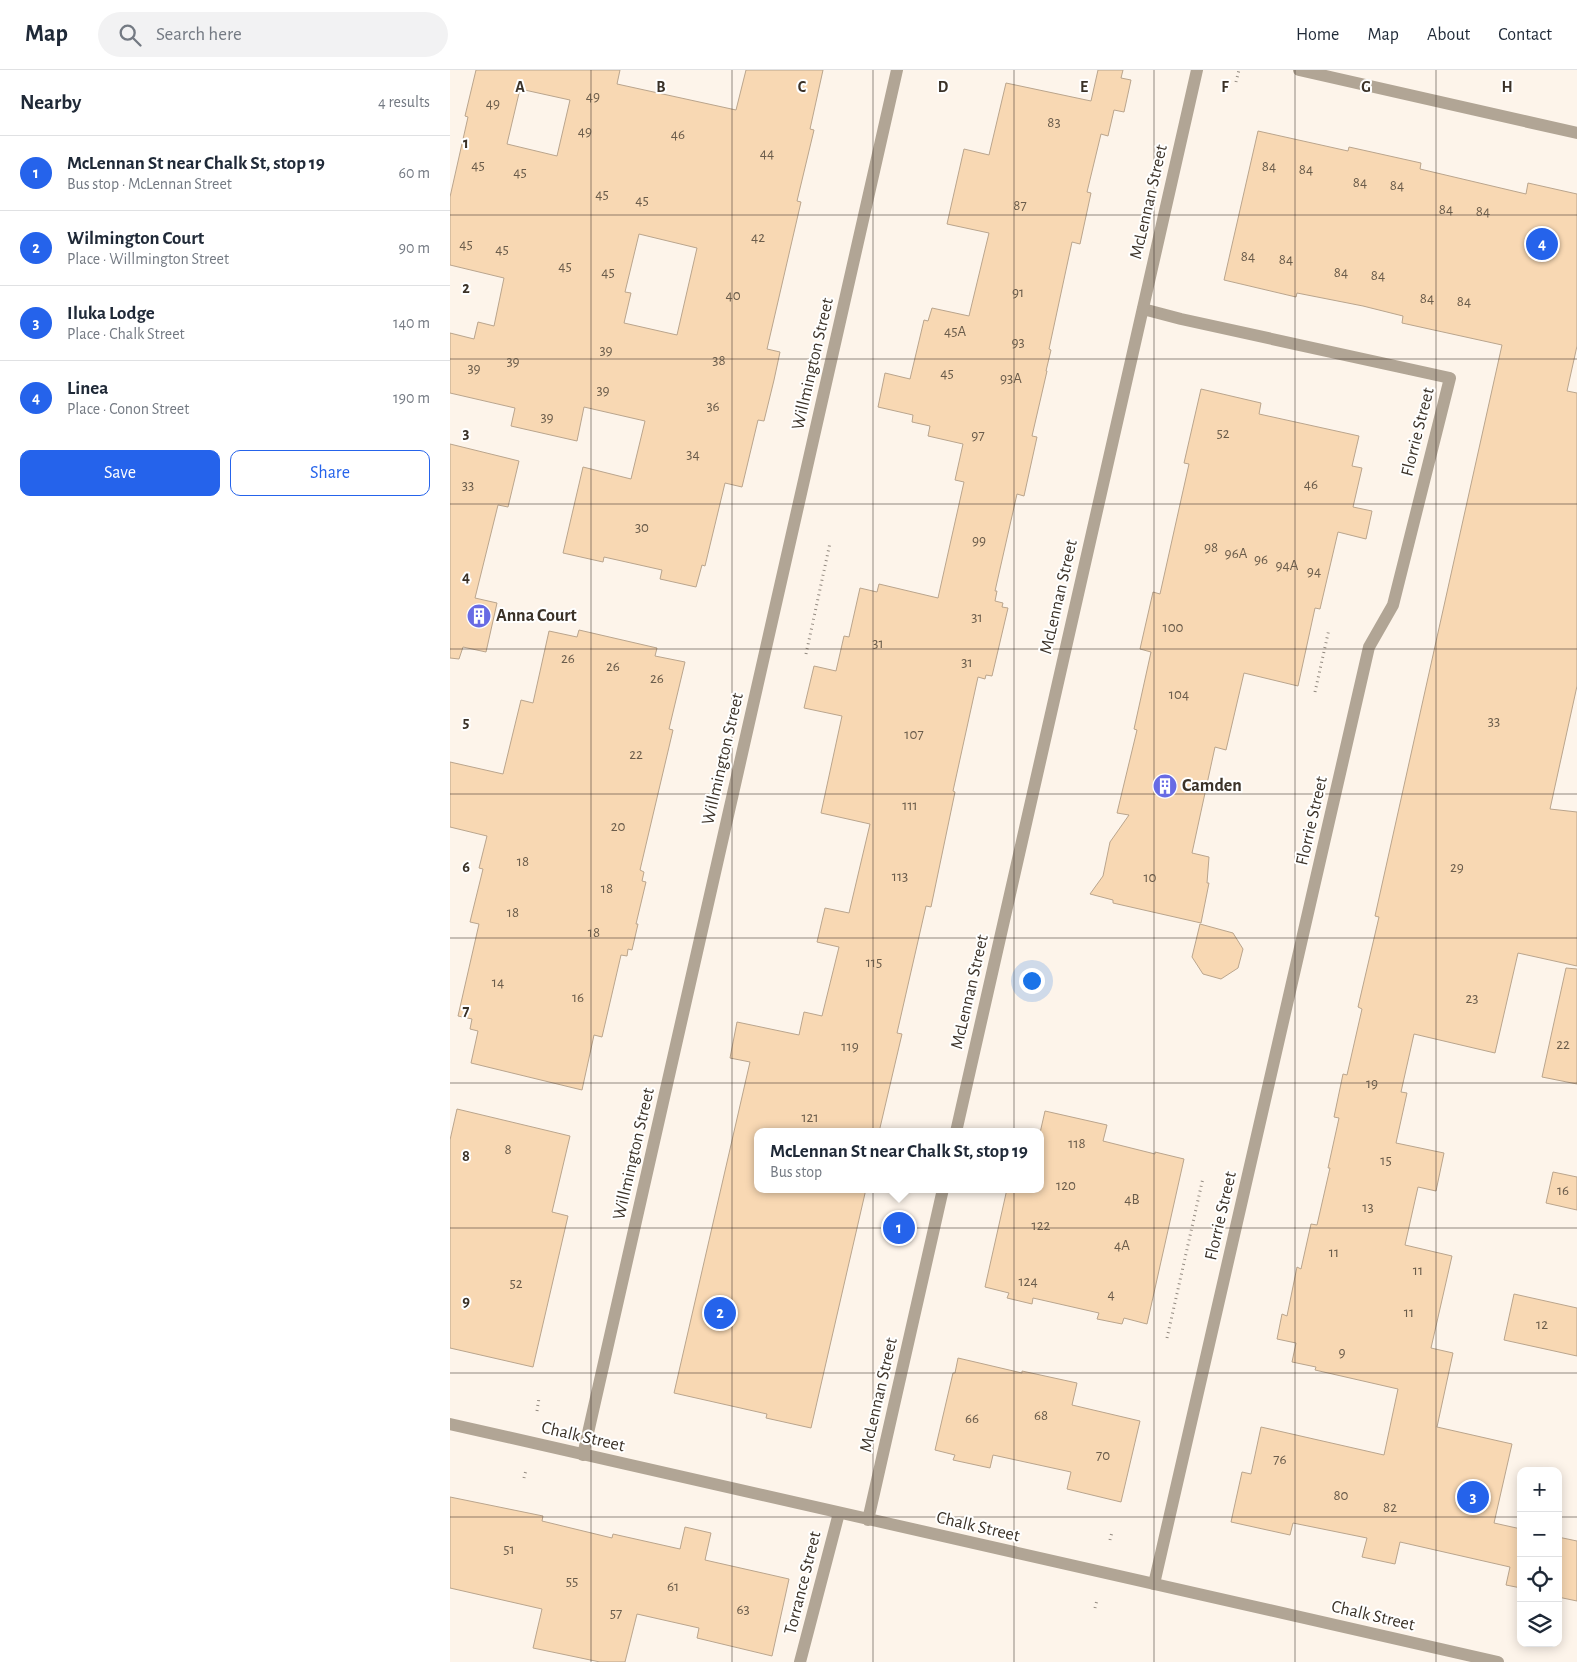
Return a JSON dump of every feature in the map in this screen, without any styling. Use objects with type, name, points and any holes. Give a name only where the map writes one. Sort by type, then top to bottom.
[{"type":"street","name":"Willmington Street","points":[[583,1455],[897,70]]},
{"type":"street","name":"McLennan Street","points":[[957,1128],[1198,70]]},
{"type":"street","points":[[1299,70],[1577,134]]},
{"type":"street","name":"Florrie Street","points":[[1143,309],[1450,378],[1393,605],[1369,646],[1154,1584]]},
{"type":"street","name":"McLennan Street","points":[[868,1520],[942,1193]]},
{"type":"street","name":"Chalk Street","points":[[450,1424],[1498,1662]]},
{"type":"street","name":"Torrance Street","points":[[800,1662],[839,1513]]},
{"type":"path","points":[[1236,82],[1239,70]]},
{"type":"path","points":[[806,654],[830,543]]},
{"type":"path","points":[[1315,692],[1329,629]]},
{"type":"path","points":[[1167,1338],[1203,1178]]},
{"type":"path","points":[[537,1411],[539,1398]]},
{"type":"path","points":[[524,1478],[526,1470]]},
{"type":"path","points":[[1110,1540],[1112,1532]]},
{"type":"path","points":[[1096,1608],[1098,1600]]},
{"type":"building","points":[[476,70],[620,70],[617,84],[736,110],[746,70],[823,70],[810,129],[814,130],[797,201],[801,202],[767,349],[780,352],[764,421],[758,420],[742,487],[725,483],[705,566],[702,565],[696,587],[660,579],[662,570],[604,557],[603,562],[563,553],[583,467],[631,479],[645,421],[584,407],[577,441],[511,426],[515,408],[450,393],[450,333],[474,339],[478,322],[494,326],[504,278],[450,265],[450,197],[468,117],[465,116]],"holes":[[[520,89],[570,100],[557,156],[507,144]],[[639,234],[697,248],[677,335],[624,323],[631,293],[625,292]]]},
{"type":"building","points":[[1098,70],[1123,70],[1121,78],[1131,80],[1124,112],[1114,110],[1108,136],[1101,134],[1087,192],[1091,193],[1080,244],[1072,242],[1049,349],[1051,350],[1047,371],[1032,436],[1037,437],[1024,496],[1017,494],[995,591],[997,591],[995,601],[1003,603],[1002,607],[1008,608],[992,676],[986,675],[985,679],[978,677],[953,791],[955,792],[931,907],[926,906],[897,1033],[902,1034],[880,1128],[754,1128],[754,1193],[865,1193],[811,1428],[766,1418],[767,1414],[674,1393],[750,1062],[730,1058],[737,1022],[799,1035],[804,1012],[822,1016],[839,947],[817,942],[825,908],[849,913],[870,824],[821,813],[842,716],[804,708],[814,666],[836,671],[844,636],[849,637],[860,588],[877,592],[879,584],[938,598],[964,482],[955,480],[963,444],[928,436],[930,426],[912,422],[913,415],[878,407],[885,373],[910,379],[924,320],[928,321],[932,308],[969,316],[989,233],[947,224],[964,149],[989,155],[1006,83],[1091,101]]},
{"type":"building","points":[[1258,131],[1348,151],[1349,147],[1421,163],[1420,169],[1526,194],[1528,183],[1577,194],[1577,346],[1567,391],[1577,393],[1577,686],[1550,809],[1577,812],[1577,966],[1518,953],[1495,1053],[1414,1034],[1401,1092],[1407,1093],[1396,1143],[1444,1153],[1436,1191],[1418,1187],[1405,1245],[1452,1256],[1431,1348],[1453,1353],[1437,1427],[1512,1444],[1494,1523],[1517,1528],[1517,1587],[1506,1585],[1510,1567],[1400,1542],[1395,1564],[1362,1557],[1367,1538],[1293,1523],[1290,1535],[1231,1522],[1242,1472],[1251,1474],[1261,1427],[1384,1455],[1398,1389],[1315,1370],[1316,1367],[1292,1362],[1296,1343],[1277,1339],[1282,1314],[1287,1316],[1297,1267],[1301,1269],[1311,1224],[1317,1225],[1330,1168],[1328,1168],[1339,1118],[1334,1117],[1343,1074],[1347,1075],[1362,1009],[1358,1007],[1379,917],[1375,916],[1502,345],[1402,323],[1403,316],[1363,306],[1297,293],[1296,297],[1224,280]]},
{"type":"building","points":[[1201,389],[1261,403],[1259,414],[1359,436],[1352,466],[1362,468],[1353,507],[1372,511],[1366,539],[1338,532],[1320,609],[1315,608],[1298,686],[1244,673],[1226,750],[1215,747],[1192,853],[1209,857],[1207,883],[1209,883],[1201,923],[1113,903],[1113,900],[1090,894],[1103,876],[1110,842],[1129,815],[1117,813],[1137,730],[1134,729],[1151,652],[1140,649],[1153,592],[1160,594],[1189,464],[1184,463]]},
{"type":"building","points":[[450,444],[519,461],[508,507],[498,505],[475,598],[497,603],[486,652],[463,647],[459,659],[450,658]]},
{"type":"building","points":[[579,630],[657,648],[655,656],[685,662],[669,729],[673,730],[640,870],[644,872],[642,881],[646,882],[632,950],[628,949],[627,956],[621,955],[602,1037],[594,1035],[582,1090],[471,1063],[478,1031],[470,1029],[472,1019],[458,1016],[479,924],[470,922],[483,869],[479,868],[487,836],[450,827],[450,762],[503,774],[521,700],[533,703],[549,631],[577,637]]},
{"type":"building","points":[[1200,924],[1233,933],[1243,949],[1238,968],[1221,979],[1203,974],[1192,957]]},
{"type":"building","points":[[1566,968],[1577,969],[1577,1084],[1542,1077]]},
{"type":"building","points":[[457,1109],[570,1136],[552,1212],[568,1216],[533,1367],[450,1348],[450,1140]]},
{"type":"building","points":[[1045,1111],[1107,1125],[1103,1141],[1184,1159],[1147,1324],[1124,1318],[1122,1324],[1097,1319],[1099,1313],[1033,1298],[1032,1304],[1007,1298],[1009,1293],[985,1287],[1006,1193],[1044,1193],[1044,1128],[1041,1128]]},
{"type":"building","points":[[1553,1172],[1577,1177],[1577,1210],[1546,1203]]},
{"type":"building","points":[[1514,1294],[1577,1308],[1577,1356],[1504,1340]]},
{"type":"building","points":[[958,1358],[1022,1373],[1022,1371],[1077,1383],[1072,1405],[1140,1421],[1121,1502],[1067,1489],[1071,1472],[993,1455],[990,1468],[953,1460],[955,1455],[935,1450]]},
{"type":"building","points":[[450,1497],[543,1516],[542,1521],[612,1538],[613,1534],[680,1549],[685,1527],[711,1533],[705,1560],[789,1579],[772,1656],[697,1638],[699,1628],[637,1614],[625,1662],[600,1662],[533,1648],[542,1609],[450,1588]]},
{"type":"building","points":[[1562,1538],[1577,1541],[1577,1601],[1562,1598]]},
{"type":"place","name":"Linea","points":[[1542,244]]},
{"type":"place","name":"Anna Court","points":[[479,616]]},
{"type":"place","name":"Camden","points":[[1165,786]]},
{"type":"place","name":"McLennan St near Chalk St, stop 19","points":[[899,1228]]},
{"type":"place","name":"Wilmington Court","points":[[720,1313]]},
{"type":"place","name":"Iluka Lodge","points":[[1473,1497]]}]
